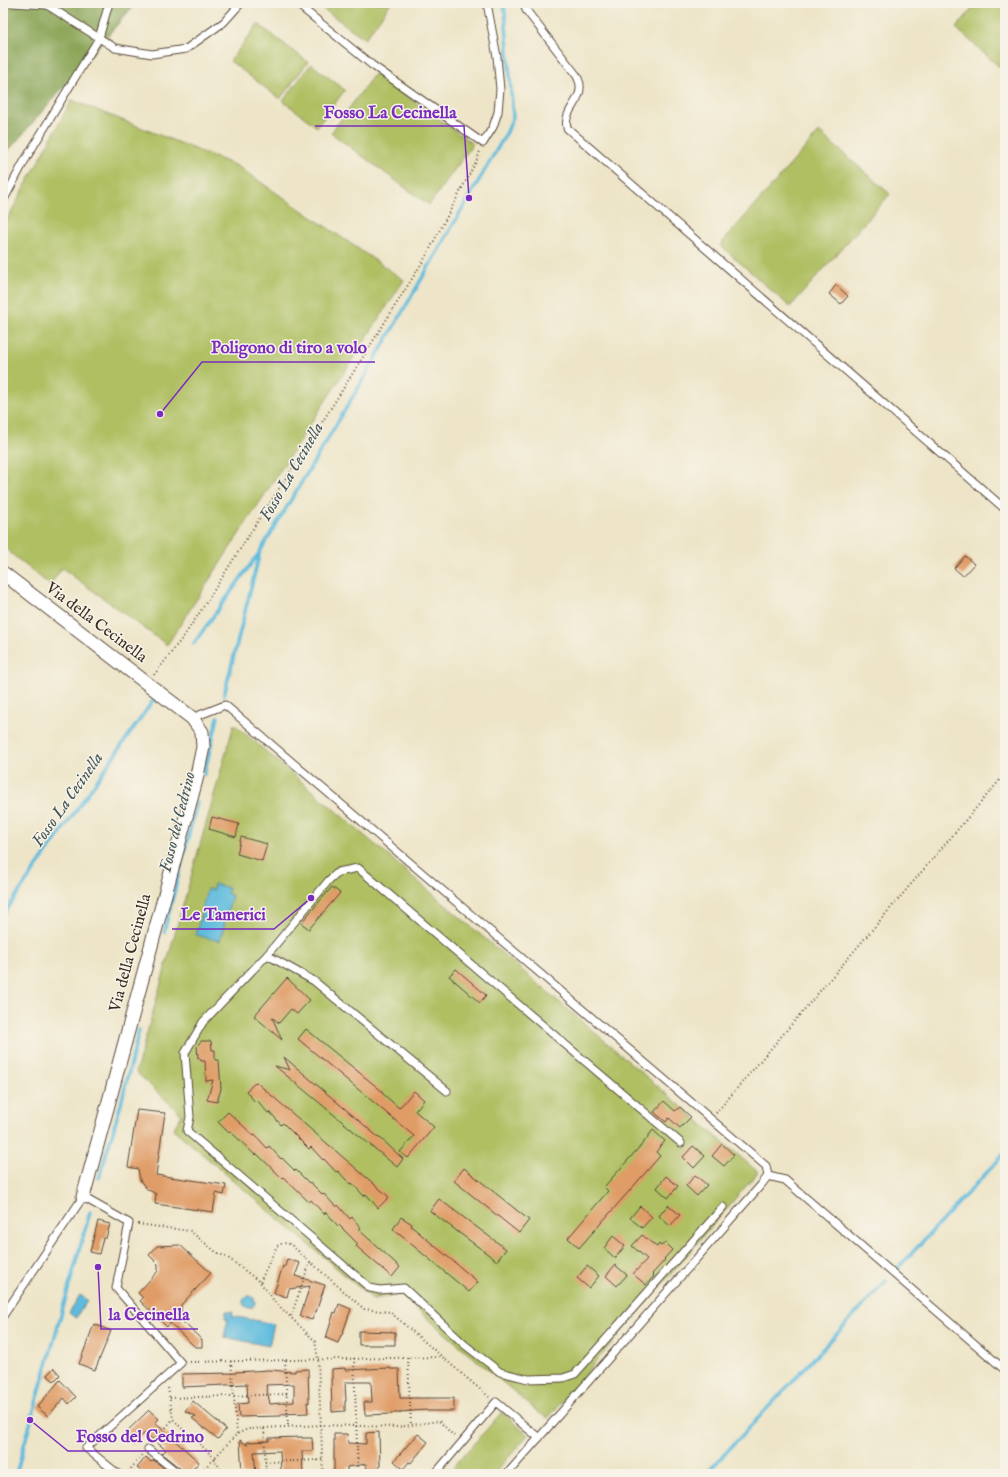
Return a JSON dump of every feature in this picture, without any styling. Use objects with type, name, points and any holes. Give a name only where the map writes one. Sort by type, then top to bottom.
[{"type":"street","name":"Via della Cecinella","points":[[3,574],[192,718],[202,732],[203,747],[197,774],[83,1197]]},
{"type":"lane","points":[[12,3],[47,5],[115,48],[152,54],[186,49],[224,22],[241,3]]},
{"type":"lane","points":[[3,201],[25,160],[99,38],[109,3]]},
{"type":"lane","points":[[296,3],[372,65],[483,144],[494,127],[498,112],[500,89],[497,57],[489,6],[487,3]]},
{"type":"lane","points":[[524,3],[526,10],[577,76],[580,85],[580,93],[565,120],[567,128],[1005,509]]},
{"type":"lane","points":[[192,718],[224,705],[712,1118],[766,1166],[768,1176]]},
{"type":"lane","points":[[681,1143],[358,868],[338,872],[329,880],[267,955],[203,1022],[185,1053],[190,1117],[187,1132],[370,1288],[380,1290],[404,1288],[466,1345],[500,1372],[528,1379],[563,1378],[575,1374],[723,1207]]},
{"type":"lane","points":[[267,955],[314,981],[447,1091]]},
{"type":"lane","points":[[768,1176],[785,1180],[1005,1370]]},
{"type":"lane","points":[[507,1474],[768,1176]]},
{"type":"lane","points":[[3,1316],[83,1197],[129,1223],[116,1288],[181,1363],[86,1448],[118,1474]]},
{"type":"lane","points":[[435,1474],[496,1402],[539,1438]]},
{"type":"lane","points":[[148,1449],[179,1474]]},
{"type":"path","points":[[147,683],[184,636],[202,610],[370,347],[425,258],[477,160],[483,144]]},
{"type":"path","points":[[712,1118],[1005,774]]},
{"type":"path","points":[[129,1223],[190,1231],[260,1282],[275,1302],[315,1341],[318,1359],[323,1474]]},
{"type":"path","points":[[260,1282],[277,1246],[283,1243],[290,1244],[364,1309],[390,1312],[496,1402]]},
{"type":"path","points":[[291,1316],[310,1262]]},
{"type":"path","points":[[181,1363],[443,1357]]},
{"type":"path","points":[[354,1358],[358,1474]]},
{"type":"path","points":[[408,1358],[411,1425]]},
{"type":"path","points":[[286,1360],[288,1426]]},
{"type":"path","points":[[231,1361],[237,1434]]},
{"type":"path","points":[[166,1377],[173,1419],[214,1458],[223,1474]]},
{"type":"path","points":[[170,1398],[287,1394]]},
{"type":"path","points":[[199,1474],[237,1434],[248,1429],[321,1425],[398,1427],[439,1422],[461,1443]]},
{"type":"path","points":[[264,1428],[266,1474]]},
{"type":"path","points":[[265,1462],[322,1460]]},
{"type":"green space","points":[[3,3],[135,4],[3,157]]},
{"type":"green space","points":[[315,3],[391,3],[365,39]]},
{"type":"green space","points":[[977,3],[1005,3],[1005,72],[956,28]]},
{"type":"green space","points":[[258,24],[308,62],[280,99],[230,61]]},
{"type":"green space","points":[[311,64],[345,90],[317,127],[283,101]]},
{"type":"green space","points":[[375,73],[473,144],[429,205],[331,133]]},
{"type":"green space","points":[[72,100],[237,166],[404,280],[167,645],[62,568],[50,585],[3,547],[3,227]]},
{"type":"green space","points":[[819,132],[890,194],[790,307],[720,245]]},
{"type":"green space","points":[[234,724],[758,1172],[548,1418],[539,1413],[400,1295],[373,1299],[173,1129],[182,1115],[136,1072]]},
{"type":"green space","points":[[502,1412],[528,1435],[494,1474],[447,1474]]},
{"type":"water","points":[[214,884],[229,888],[227,894],[232,895],[220,941],[196,935],[207,889],[213,890]]},
{"type":"water","points":[[80,1295],[87,1300],[76,1318],[69,1313]]},
{"type":"water","points":[[247,1296],[251,1296],[255,1302],[251,1308],[247,1308],[243,1304],[243,1300]]},
{"type":"water","points":[[226,1311],[233,1312],[232,1316],[274,1324],[269,1346],[224,1337],[228,1319],[225,1318]]},
{"type":"building","points":[[836,285],[848,296],[841,304],[829,294]]},
{"type":"building","points":[[965,556],[974,564],[963,576],[954,568]]},
{"type":"building","points":[[212,817],[239,824],[236,837],[209,829]]},
{"type":"building","points":[[241,837],[267,844],[262,861],[237,854]]},
{"type":"building","points":[[332,887],[340,893],[309,929],[301,923]]},
{"type":"building","points":[[456,969],[486,995],[480,1003],[449,976]]},
{"type":"building","points":[[287,978],[310,1000],[297,1014],[291,1009],[279,1023],[272,1017],[282,1040],[254,1016]]},
{"type":"building","points":[[306,1029],[383,1092],[382,1093],[399,1108],[414,1091],[424,1100],[415,1111],[434,1127],[408,1158],[400,1152],[414,1136],[298,1039]]},
{"type":"building","points":[[201,1041],[211,1041],[212,1050],[215,1050],[215,1060],[219,1060],[221,1089],[217,1102],[207,1100],[213,1080],[206,1081],[205,1061],[201,1061],[200,1058],[198,1058],[197,1046]]},
{"type":"building","points":[[284,1057],[403,1159],[397,1167],[275,1066],[290,1070]]},
{"type":"building","points":[[256,1082],[389,1197],[378,1208],[366,1194],[364,1196],[352,1183],[350,1184],[338,1171],[336,1172],[324,1159],[323,1160],[311,1147],[309,1149],[283,1123],[281,1125],[270,1112],[268,1113],[257,1100],[255,1102],[246,1091]]},
{"type":"building","points":[[664,1101],[675,1111],[680,1107],[691,1117],[680,1128],[669,1118],[666,1122],[654,1112]]},
{"type":"building","points":[[137,1110],[165,1113],[156,1175],[226,1185],[224,1195],[216,1193],[213,1212],[155,1204],[156,1194],[147,1189],[142,1183],[138,1169],[128,1167]]},
{"type":"building","points":[[228,1112],[254,1136],[255,1135],[267,1148],[269,1146],[281,1159],[282,1158],[295,1171],[296,1170],[309,1183],[310,1182],[323,1195],[324,1194],[336,1207],[338,1205],[350,1219],[352,1217],[361,1228],[359,1230],[400,1267],[392,1277],[356,1246],[358,1244],[339,1225],[338,1226],[326,1212],[324,1214],[311,1200],[309,1202],[257,1154],[255,1155],[230,1131],[228,1132],[218,1122]]},
{"type":"building","points":[[653,1130],[665,1141],[656,1152],[660,1156],[579,1248],[568,1238],[608,1191],[604,1187]]},
{"type":"building","points":[[722,1144],[734,1155],[724,1166],[712,1156]]},
{"type":"building","points":[[693,1146],[705,1156],[694,1168],[683,1157]]},
{"type":"building","points":[[464,1168],[529,1220],[519,1233],[454,1181]]},
{"type":"building","points":[[695,1175],[707,1185],[697,1196],[686,1186]]},
{"type":"building","points":[[666,1176],[678,1186],[668,1198],[657,1188]]},
{"type":"building","points":[[439,1199],[506,1249],[497,1261],[430,1211]]},
{"type":"building","points":[[668,1205],[680,1215],[670,1226],[659,1216]]},
{"type":"building","points":[[640,1206],[652,1217],[642,1228],[630,1218]]},
{"type":"building","points":[[401,1217],[412,1224],[411,1226],[478,1282],[469,1292],[393,1229]]},
{"type":"building","points":[[98,1221],[110,1224],[106,1238],[103,1238],[99,1254],[90,1252]]},
{"type":"building","points":[[642,1235],[657,1247],[659,1244],[661,1246],[665,1243],[672,1250],[652,1274],[654,1276],[646,1285],[633,1274],[647,1259],[632,1246]]},
{"type":"building","points":[[613,1236],[625,1246],[615,1258],[604,1248]]},
{"type":"building","points":[[180,1245],[211,1273],[181,1305],[182,1321],[202,1340],[202,1347],[195,1347],[170,1323],[167,1327],[140,1301],[143,1298],[138,1293],[158,1271],[158,1264],[149,1255],[157,1246]]},
{"type":"building","points":[[287,1259],[300,1263],[295,1276],[325,1285],[312,1320],[300,1316],[310,1286],[289,1289],[287,1297],[274,1293],[283,1266],[285,1267]]},
{"type":"building","points":[[615,1265],[627,1275],[617,1286],[606,1276]]},
{"type":"building","points":[[587,1266],[599,1276],[589,1288],[577,1278]]},
{"type":"building","points":[[339,1304],[351,1309],[338,1343],[326,1338],[334,1312],[336,1313]]},
{"type":"building","points":[[94,1324],[111,1331],[95,1370],[79,1364]]},
{"type":"building","points":[[359,1331],[395,1332],[395,1345],[359,1345]]},
{"type":"building","points":[[54,1368],[60,1375],[54,1381],[47,1375]]},
{"type":"building","points":[[345,1368],[345,1370],[399,1369],[400,1398],[454,1398],[454,1411],[426,1410],[392,1414],[365,1415],[364,1402],[372,1402],[371,1382],[345,1382],[345,1411],[332,1412],[332,1369]]},
{"type":"building","points":[[308,1369],[308,1413],[281,1414],[281,1416],[239,1417],[238,1404],[248,1403],[247,1384],[182,1387],[182,1374],[236,1373],[269,1370],[295,1372],[295,1370]],"holes":[[[294,1384],[294,1402],[270,1404],[266,1385]]]},
{"type":"building","points":[[60,1380],[76,1397],[69,1404],[64,1398],[48,1416],[37,1407]]},
{"type":"building","points":[[193,1401],[226,1429],[218,1439],[192,1418],[196,1416],[185,1411]]},
{"type":"building","points":[[149,1410],[159,1419],[155,1423],[199,1462],[189,1474],[184,1474],[182,1470],[162,1454],[166,1450],[145,1433],[132,1444],[123,1435]]},
{"type":"building","points":[[379,1432],[379,1474],[367,1474],[366,1464],[347,1467],[347,1474],[334,1474],[334,1434],[347,1434],[348,1443],[366,1444],[366,1433]]},
{"type":"building","points":[[418,1434],[428,1442],[411,1463],[409,1462],[403,1469],[394,1461]]},
{"type":"building","points":[[269,1438],[312,1438],[313,1451],[302,1451],[303,1474],[281,1474],[280,1451],[254,1452],[256,1474],[242,1474],[240,1440],[247,1445],[247,1442],[269,1441]]},
{"type":"building","points":[[146,1457],[151,1462],[154,1460],[171,1474],[146,1474],[137,1468]]},
{"type":"waterway","name":"Fosso La Cecinella","points":[[194,643],[259,553],[357,390],[507,132],[513,117],[505,11],[503,3]]},
{"type":"waterway","name":"Fosso del Cedrino","points":[[224,695],[259,556]]},
{"type":"waterway","name":"Fosso La Cecinella","points":[[3,915],[154,699]]},
{"type":"waterway","name":"Fosso del Cedrino","points":[[204,774],[218,717]]},
{"type":"waterway","name":"Fosso del Cedrino","points":[[164,932],[197,802]]},
{"type":"waterway","name":"Fosso del Cedrino","points":[[99,1178],[121,1104],[139,1030]]},
{"type":"waterway","points":[[897,1269],[1005,1153]]},
{"type":"waterway","name":"Fosso del Cedrino","points":[[16,1474],[90,1212]]},
{"type":"waterway","points":[[706,1474],[886,1281]]},
{"type":"place","name":"Fosso La Cecinella","points":[[469,198]]},
{"type":"place","name":"Poligono di tiro a volo","points":[[160,414]]},
{"type":"place","name":"Le Tamerici","points":[[311,898]]},
{"type":"place","name":"la Cecinella","points":[[98,1267]]},
{"type":"place","name":"Fosso del Cedrino","points":[[30,1420]]}]
